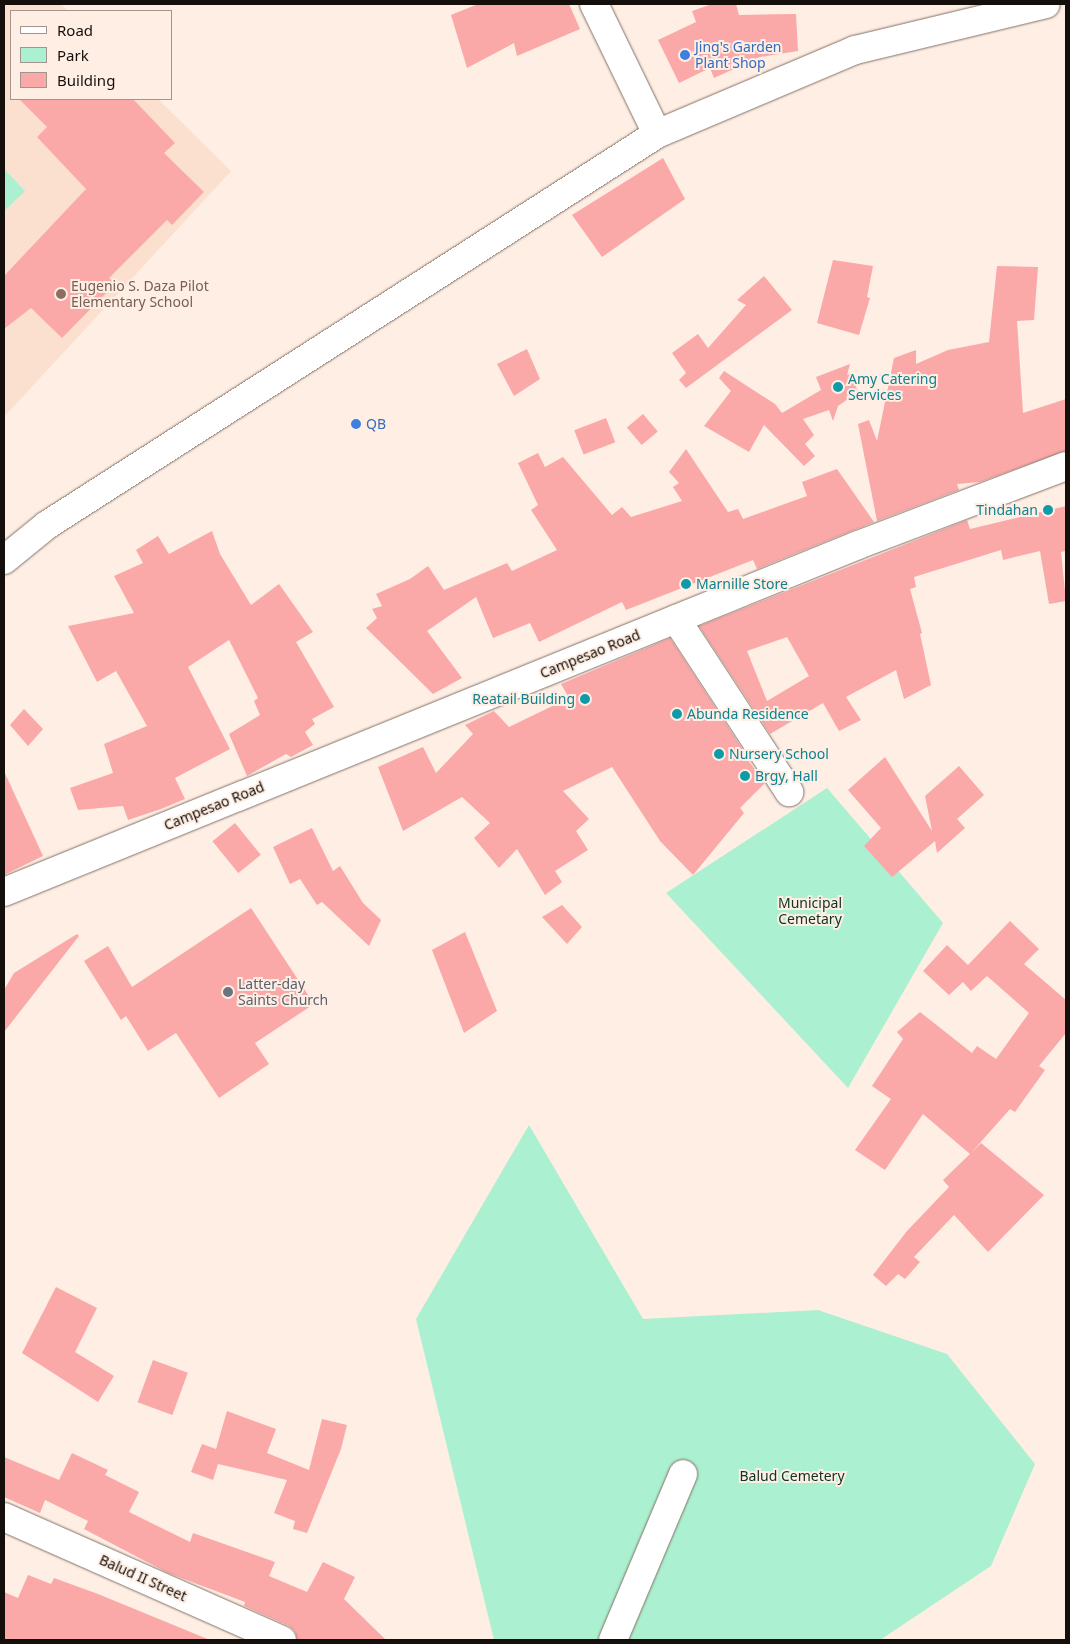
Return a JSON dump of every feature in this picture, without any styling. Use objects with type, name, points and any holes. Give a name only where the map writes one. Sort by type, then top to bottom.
[{"type":"street","points":[[594,4],[657,134]]},
{"type":"street","points":[[4,560],[47,525],[657,134],[855,50],[1046,4]]},
{"type":"street","name":"Campesao Road","points":[[4,892],[676,619],[1066,466]]},
{"type":"street","points":[[676,619],[789,792]]},
{"type":"street","points":[[613,1640],[683,1474]]},
{"type":"street","name":"Balud II Street","points":[[4,1517],[282,1640]]},
{"type":"shaded area","name":"Eugenio S. Daza Pilot Elementary School","points":[[4,4],[61,4],[67,10],[10,10],[10,100],[159,100],[231,171],[4,417]]},
{"type":"green space","points":[[4,169],[25,191],[4,211]]},
{"type":"green space","name":"Municipal Cemetary","points":[[827,788],[943,923],[848,1088],[666,893]]},
{"type":"green space","name":"Balud Cemetery","points":[[529,1125],[643,1319],[818,1310],[947,1354],[1035,1464],[991,1566],[880,1640],[494,1640],[416,1319]]},
{"type":"building","points":[[478,4],[569,4],[580,29],[517,56],[514,43],[467,68],[451,15]]},
{"type":"building","points":[[712,4],[736,4],[739,15],[796,14],[798,51],[760,57],[714,78],[710,68],[679,83],[658,40],[696,22],[692,11]]},
{"type":"building","points":[[20,100],[134,100],[175,143],[164,153],[204,192],[172,225],[167,220],[109,278],[115,284],[62,338],[31,308],[4,329],[4,276],[86,189],[37,137],[47,127]]},
{"type":"building","points":[[663,158],[685,199],[602,257],[572,215]]},
{"type":"building","points":[[833,260],[873,266],[867,297],[870,298],[859,335],[817,323]]},
{"type":"building","points":[[997,266],[1038,267],[1034,320],[1017,321],[1023,413],[1066,399],[1066,451],[980,482],[957,484],[959,490],[877,521],[858,424],[869,420],[877,441],[894,358],[916,350],[916,364],[948,350],[989,342]]},
{"type":"building","points":[[764,276],[792,310],[686,388],[679,380],[686,373],[672,353],[698,334],[708,348],[746,305],[737,300]]},
{"type":"building","points":[[527,349],[540,379],[514,396],[497,364]]},
{"type":"building","points":[[850,364],[847,375],[851,374],[858,392],[838,406],[833,421],[829,410],[803,419],[814,435],[805,444],[815,456],[804,466],[764,425],[749,452],[704,426],[731,391],[719,378],[724,371],[775,404],[782,413],[821,390],[816,377]]},
{"type":"building","points":[[643,414],[658,432],[642,445],[627,427]]},
{"type":"building","points":[[606,418],[615,442],[584,454],[574,430]]},
{"type":"building","points":[[686,449],[728,512],[738,509],[743,519],[807,496],[802,482],[837,469],[874,522],[757,569],[753,560],[626,610],[622,602],[539,642],[530,623],[493,638],[476,597],[427,631],[462,678],[433,694],[366,628],[377,618],[372,609],[382,606],[376,594],[410,579],[428,566],[444,590],[507,563],[512,571],[557,550],[531,510],[538,505],[518,463],[538,453],[545,467],[563,457],[612,515],[622,507],[631,517],[682,501],[673,487],[679,483],[669,472]]},
{"type":"building","points":[[1066,506],[1066,551],[1061,552],[1066,601],[1049,604],[1040,551],[1003,560],[1001,550],[914,577],[916,587],[910,589],[922,633],[920,634],[931,685],[904,699],[896,670],[846,697],[861,720],[839,731],[823,703],[770,734],[699,626],[967,520],[970,529]],"holes":[[[787,637],[809,676],[767,701],[747,651]]]},
{"type":"building","points":[[212,531],[220,554],[251,605],[279,584],[313,632],[296,642],[334,707],[312,719],[315,724],[305,732],[313,745],[291,757],[286,754],[247,776],[229,734],[260,715],[254,701],[258,698],[229,640],[188,667],[230,749],[175,778],[185,799],[161,809],[128,820],[123,806],[78,810],[70,788],[113,773],[104,744],[147,726],[116,671],[97,682],[68,626],[134,613],[114,576],[143,563],[136,550],[158,536],[169,554]]},
{"type":"building","points":[[670,638],[743,750],[741,751],[765,783],[740,808],[744,813],[693,875],[660,841],[612,767],[563,791],[589,819],[576,831],[588,850],[555,871],[562,882],[545,895],[517,849],[499,868],[474,838],[490,823],[462,797],[403,831],[378,767],[423,747],[436,773],[473,734],[465,725],[494,711],[509,727],[569,698],[561,684]]},
{"type":"building","points":[[24,709],[43,729],[28,746],[10,725]]},
{"type":"building","points":[[885,757],[932,831],[925,796],[959,766],[984,795],[957,819],[965,828],[937,853],[935,841],[892,877],[864,846],[881,828],[848,790]]},
{"type":"building","points":[[4,771],[43,856],[4,875]]},
{"type":"building","points":[[235,823],[261,855],[238,873],[212,841]]},
{"type":"building","points":[[312,828],[333,871],[340,866],[363,903],[381,920],[369,946],[322,902],[317,905],[300,879],[290,884],[273,847]]},
{"type":"building","points":[[562,905],[582,927],[567,944],[542,917]]},
{"type":"building","name":"Latter-day Saints Church","points":[[251,908],[314,1004],[255,1043],[269,1064],[219,1098],[176,1033],[148,1051],[126,1016],[121,1020],[84,961],[108,946],[132,987]]},
{"type":"building","points":[[1010,921],[1039,949],[1024,964],[1066,1000],[1066,1033],[1039,1066],[1045,1070],[1015,1112],[1010,1109],[971,1153],[981,1143],[1044,1195],[988,1252],[954,1215],[914,1257],[920,1262],[905,1279],[898,1274],[886,1286],[873,1275],[907,1231],[949,1187],[943,1180],[970,1154],[923,1114],[885,1170],[855,1150],[891,1099],[872,1086],[903,1039],[897,1032],[920,1012],[972,1053],[977,1046],[996,1059],[1029,1013],[987,976],[971,991],[963,982],[949,995],[923,971],[947,945],[968,965]]},
{"type":"building","points":[[465,932],[497,1011],[464,1033],[432,950]]},
{"type":"building","points":[[77,934],[79,936],[4,1032],[4,990],[14,973]]},
{"type":"building","points":[[56,1287],[97,1308],[75,1352],[114,1376],[98,1402],[22,1353]]},
{"type":"building","points":[[153,1360],[188,1373],[172,1415],[138,1402]]},
{"type":"building","points":[[227,1411],[276,1429],[267,1453],[309,1470],[322,1419],[347,1425],[341,1449],[307,1533],[293,1529],[295,1521],[274,1513],[287,1480],[218,1464],[213,1480],[191,1472],[202,1444],[216,1449]]},
{"type":"building","points":[[72,1453],[108,1470],[105,1475],[139,1492],[129,1512],[190,1542],[193,1533],[275,1562],[269,1576],[307,1592],[323,1562],[355,1577],[344,1599],[386,1640],[297,1640],[295,1631],[289,1626],[244,1606],[245,1602],[168,1573],[84,1529],[88,1521],[45,1500],[40,1513],[4,1497],[4,1457],[59,1480]]},
{"type":"building","points":[[28,1575],[51,1584],[54,1578],[210,1640],[4,1640],[4,1592],[18,1598]]},
{"type":"place","name":"Jing's Garden Plant Shop","points":[[685,55]]},
{"type":"place","name":"Eugenio S. Daza Pilot Elementary School","points":[[61,294]]},
{"type":"place","name":"Amy Catering Services","points":[[838,387]]},
{"type":"place","name":"QB","points":[[356,424]]},
{"type":"place","name":"Tindahan","points":[[1048,510]]},
{"type":"place","name":"Marnille Store","points":[[686,584]]},
{"type":"place","name":"Reatail Building","points":[[585,699]]},
{"type":"place","name":"Abunda Residence","points":[[677,714]]},
{"type":"place","name":"Nursery School","points":[[719,754]]},
{"type":"place","name":"Brgy, Hall","points":[[745,776]]},
{"type":"place","name":"Latter-day Saints Church","points":[[228,992]]}]
